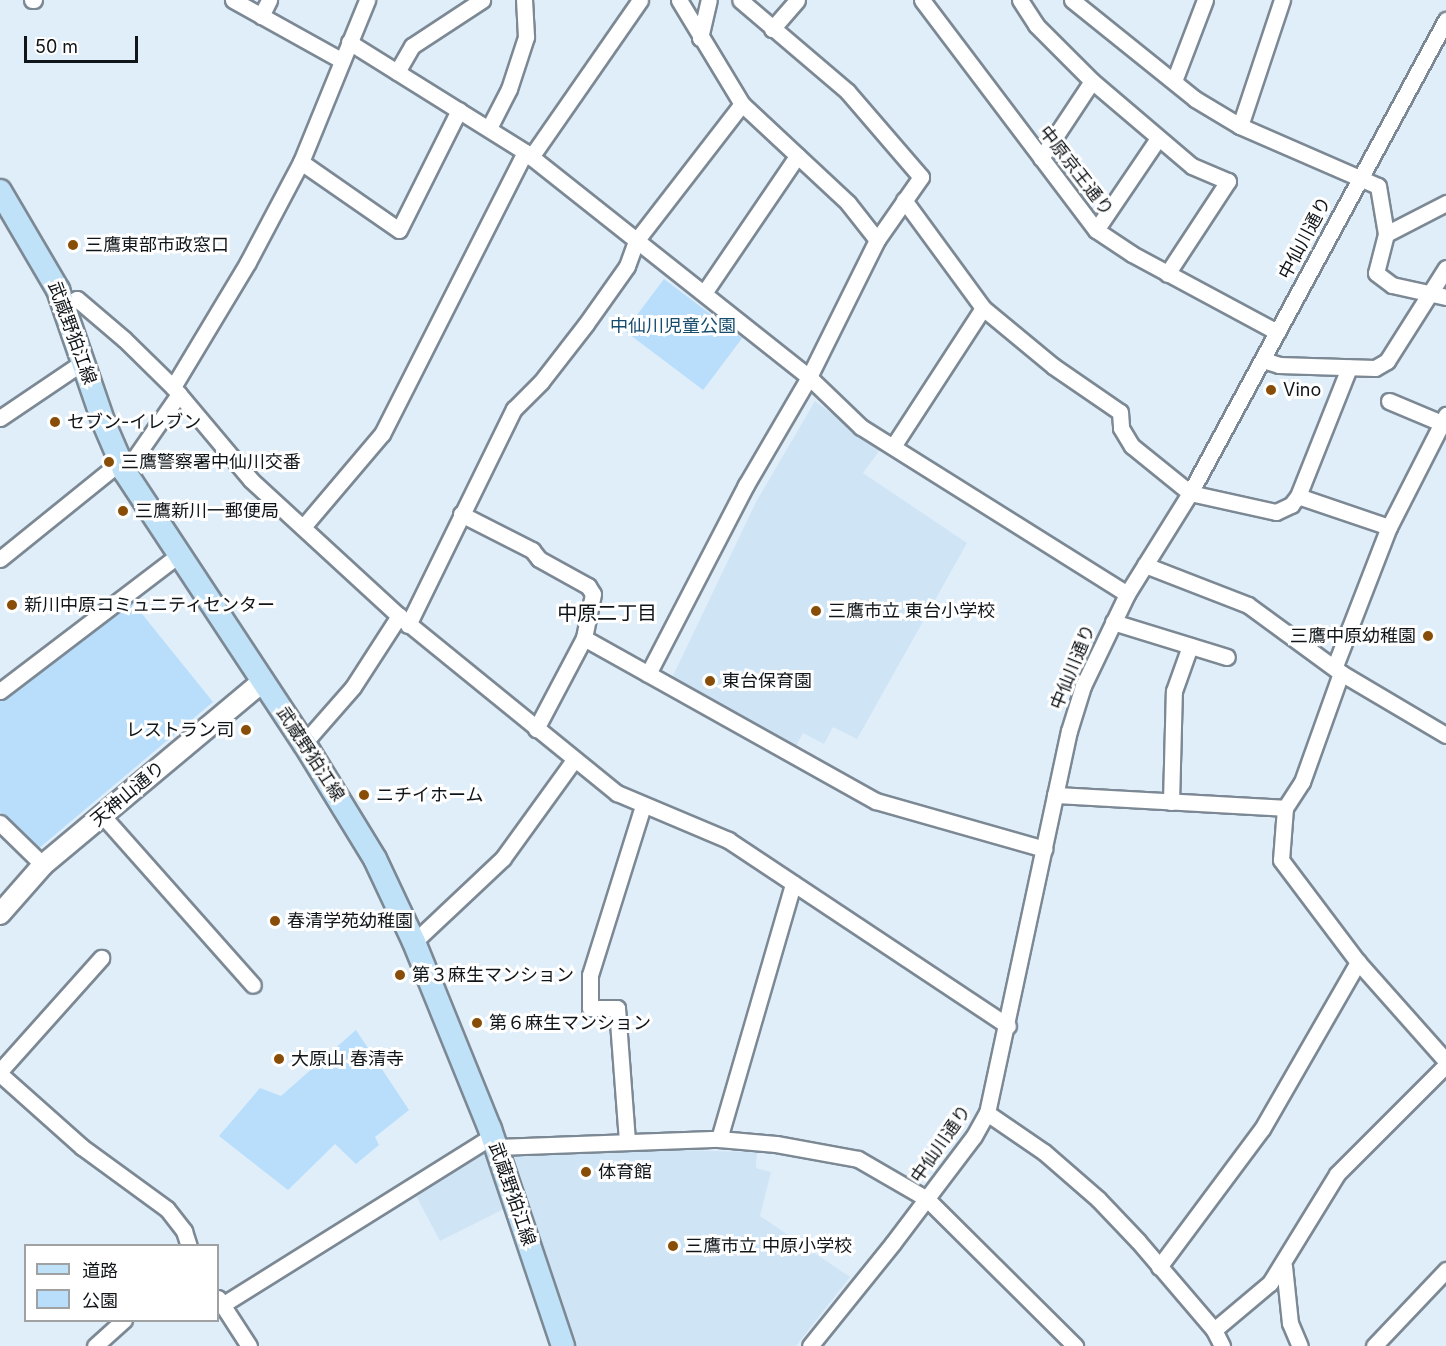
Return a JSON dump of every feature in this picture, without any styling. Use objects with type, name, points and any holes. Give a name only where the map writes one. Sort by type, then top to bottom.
[{"type":"main road","name":"武蔵野狛江線","points":[[0,191],[38,252],[64,305],[122,468],[177,556],[304,743],[375,859],[414,942],[495,1142],[563,1346]]},
{"type":"street","points":[[233,0],[341,60]]},
{"type":"street","points":[[261,16],[269,0]]},
{"type":"street","points":[[0,559],[122,468],[176,390],[301,162],[367,0]]},
{"type":"street","points":[[397,72],[412,46],[482,0]]},
{"type":"street","points":[[489,128],[510,89],[526,37],[524,0]]},
{"type":"street","points":[[303,527],[382,434],[528,155],[640,0]]},
{"type":"street","points":[[679,0],[742,104],[848,203],[877,240]]},
{"type":"street","points":[[700,38],[709,0]]},
{"type":"street","points":[[648,674],[746,484],[809,377],[877,240],[921,177],[847,91],[740,0]]},
{"type":"street","points":[[772,29],[797,0]]},
{"type":"street","name":"中原京王通り","points":[[922,0],[1096,230],[1167,274],[1277,332]]},
{"type":"street","points":[[1020,0],[1036,25],[1092,81],[1157,140],[1192,166],[1228,182],[1167,274]]},
{"type":"street","points":[[1072,0],[1195,99],[1240,126],[1378,186],[1386,234],[1376,273],[1392,285],[1428,295],[1446,297]]},
{"type":"street","points":[[1174,81],[1205,0]]},
{"type":"street","points":[[1240,126],[1282,0]]},
{"type":"street","name":"中仙川通り","points":[[810,1346],[927,1199],[987,1113],[1008,1026],[1055,795],[1083,686],[1127,594],[1190,493],[1446,20]]},
{"type":"street","points":[[349,42],[489,128],[528,155],[809,377],[861,427],[894,445],[1127,594]]},
{"type":"street","points":[[1041,158],[1092,81]]},
{"type":"street","points":[[304,743],[353,687],[403,621],[514,409],[541,382],[586,324],[627,266],[636,241],[742,104]]},
{"type":"street","points":[[301,162],[399,230],[459,110]]},
{"type":"street","points":[[1096,230],[1157,140]]},
{"type":"street","points":[[704,293],[797,156]]},
{"type":"street","points":[[904,200],[983,308],[1053,366],[1120,412],[1121,428],[1132,446],[1190,493],[1276,512],[1291,505],[1298,496],[1349,368]]},
{"type":"street","points":[[1386,234],[1446,203]]},
{"type":"street","points":[[1263,360],[1280,365],[1375,368],[1387,361],[1446,268]]},
{"type":"street","points":[[64,305],[77,299],[176,390],[251,480],[403,621],[617,793],[643,806],[728,840],[1008,1026]]},
{"type":"street","points":[[894,445],[983,308]]},
{"type":"street","points":[[0,418],[83,362]]},
{"type":"street","points":[[1214,1330],[1284,1266],[1337,1174],[1446,1063],[1358,962],[1281,860],[1285,808],[1302,782],[1338,670],[1389,527],[1445,421],[1389,401]]},
{"type":"street","points":[[1298,496],[1389,527]]},
{"type":"street","points":[[461,514],[532,550],[539,559],[588,586],[593,594],[584,638],[536,729]]},
{"type":"street","points":[[0,691],[177,556]]},
{"type":"street","points":[[1145,566],[1248,605],[1338,670],[1446,735]]},
{"type":"street","points":[[1113,621],[1227,657]]},
{"type":"street","points":[[584,638],[876,801],[1044,849]]},
{"type":"street","points":[[1171,802],[1174,691],[1190,646]]},
{"type":"street","name":"天神山通り","points":[[0,914],[43,865],[263,681]]},
{"type":"street","points":[[414,942],[503,858],[574,760]]},
{"type":"street","points":[[1055,795],[1285,808]]},
{"type":"street","points":[[627,1141],[617,1008],[590,1008],[590,975],[643,806]]},
{"type":"street","points":[[102,815],[253,985]]},
{"type":"street","points":[[0,823],[43,865]]},
{"type":"street","points":[[718,1139],[793,884]]},
{"type":"street","points":[[101,957],[0,1073],[97,1159],[167,1209],[184,1231],[189,1244]]},
{"type":"street","points":[[1159,1267],[1262,1129],[1358,962]]},
{"type":"street","points":[[987,1113],[1044,1152],[1098,1199],[1214,1330],[1222,1346]]},
{"type":"street","points":[[249,1346],[220,1302],[495,1142],[718,1139],[776,1144],[858,1159],[927,1199],[1076,1346]]},
{"type":"street","points":[[1284,1266],[1290,1323],[1300,1346]]},
{"type":"street","points":[[1374,1346],[1446,1270]]},
{"type":"street","points":[[95,1346],[122,1322]]},
{"type":"shaded area","name":"三鷹市立 東台小学校","points":[[815,401],[880,450],[863,473],[967,543],[857,739],[833,727],[824,744],[803,733],[795,748],[671,680],[756,502]]},
{"type":"shaded area","name":"三鷹市立 中原小学校","points":[[544,1147],[757,1152],[756,1168],[771,1172],[760,1216],[850,1277],[796,1346],[578,1346],[506,1152]]},
{"type":"shaded area","points":[[482,1150],[506,1208],[440,1241],[413,1190]]},
{"type":"green space","name":"中仙川児童公園","points":[[664,279],[742,338],[703,390],[625,331]]},
{"type":"green space","points":[[130,599],[213,702],[38,849],[0,812],[0,699]]},
{"type":"green space","points":[[356,1030],[409,1110],[375,1137],[379,1145],[356,1164],[335,1144],[288,1190],[219,1136],[260,1088],[281,1096]]},
{"type":"place","name":"三鷹東部市政窓口","points":[[73,245]]},
{"type":"place","name":"Vino","points":[[1271,390]]},
{"type":"place","name":"セブン-イレブン","points":[[55,422]]},
{"type":"place","name":"三鷹警察署中仙川交番","points":[[109,462]]},
{"type":"place","name":"三鷹新川一郵便局","points":[[123,511]]},
{"type":"place","name":"新川中原コミュニティセンター","points":[[12,605]]},
{"type":"place","name":"三鷹市立 東台小学校","points":[[816,611]]},
{"type":"place","name":"三鷹中原幼稚園","points":[[1428,636]]},
{"type":"place","name":"東台保育園","points":[[710,681]]},
{"type":"place","name":"レストラン司","points":[[246,730]]},
{"type":"place","name":"ニチイホーム","points":[[364,795]]},
{"type":"place","name":"春清学苑幼稚園","points":[[275,921]]},
{"type":"place","name":"第３麻生マンション","points":[[400,975]]},
{"type":"place","name":"第６麻生マンション","points":[[477,1023]]},
{"type":"place","name":"大原山 春清寺","points":[[279,1059]]},
{"type":"place","name":"体育館","points":[[586,1172]]},
{"type":"place","name":"三鷹市立 中原小学校","points":[[673,1246]]},
{"type":"district","name":"中原二丁目","points":[[607,613]]}]
